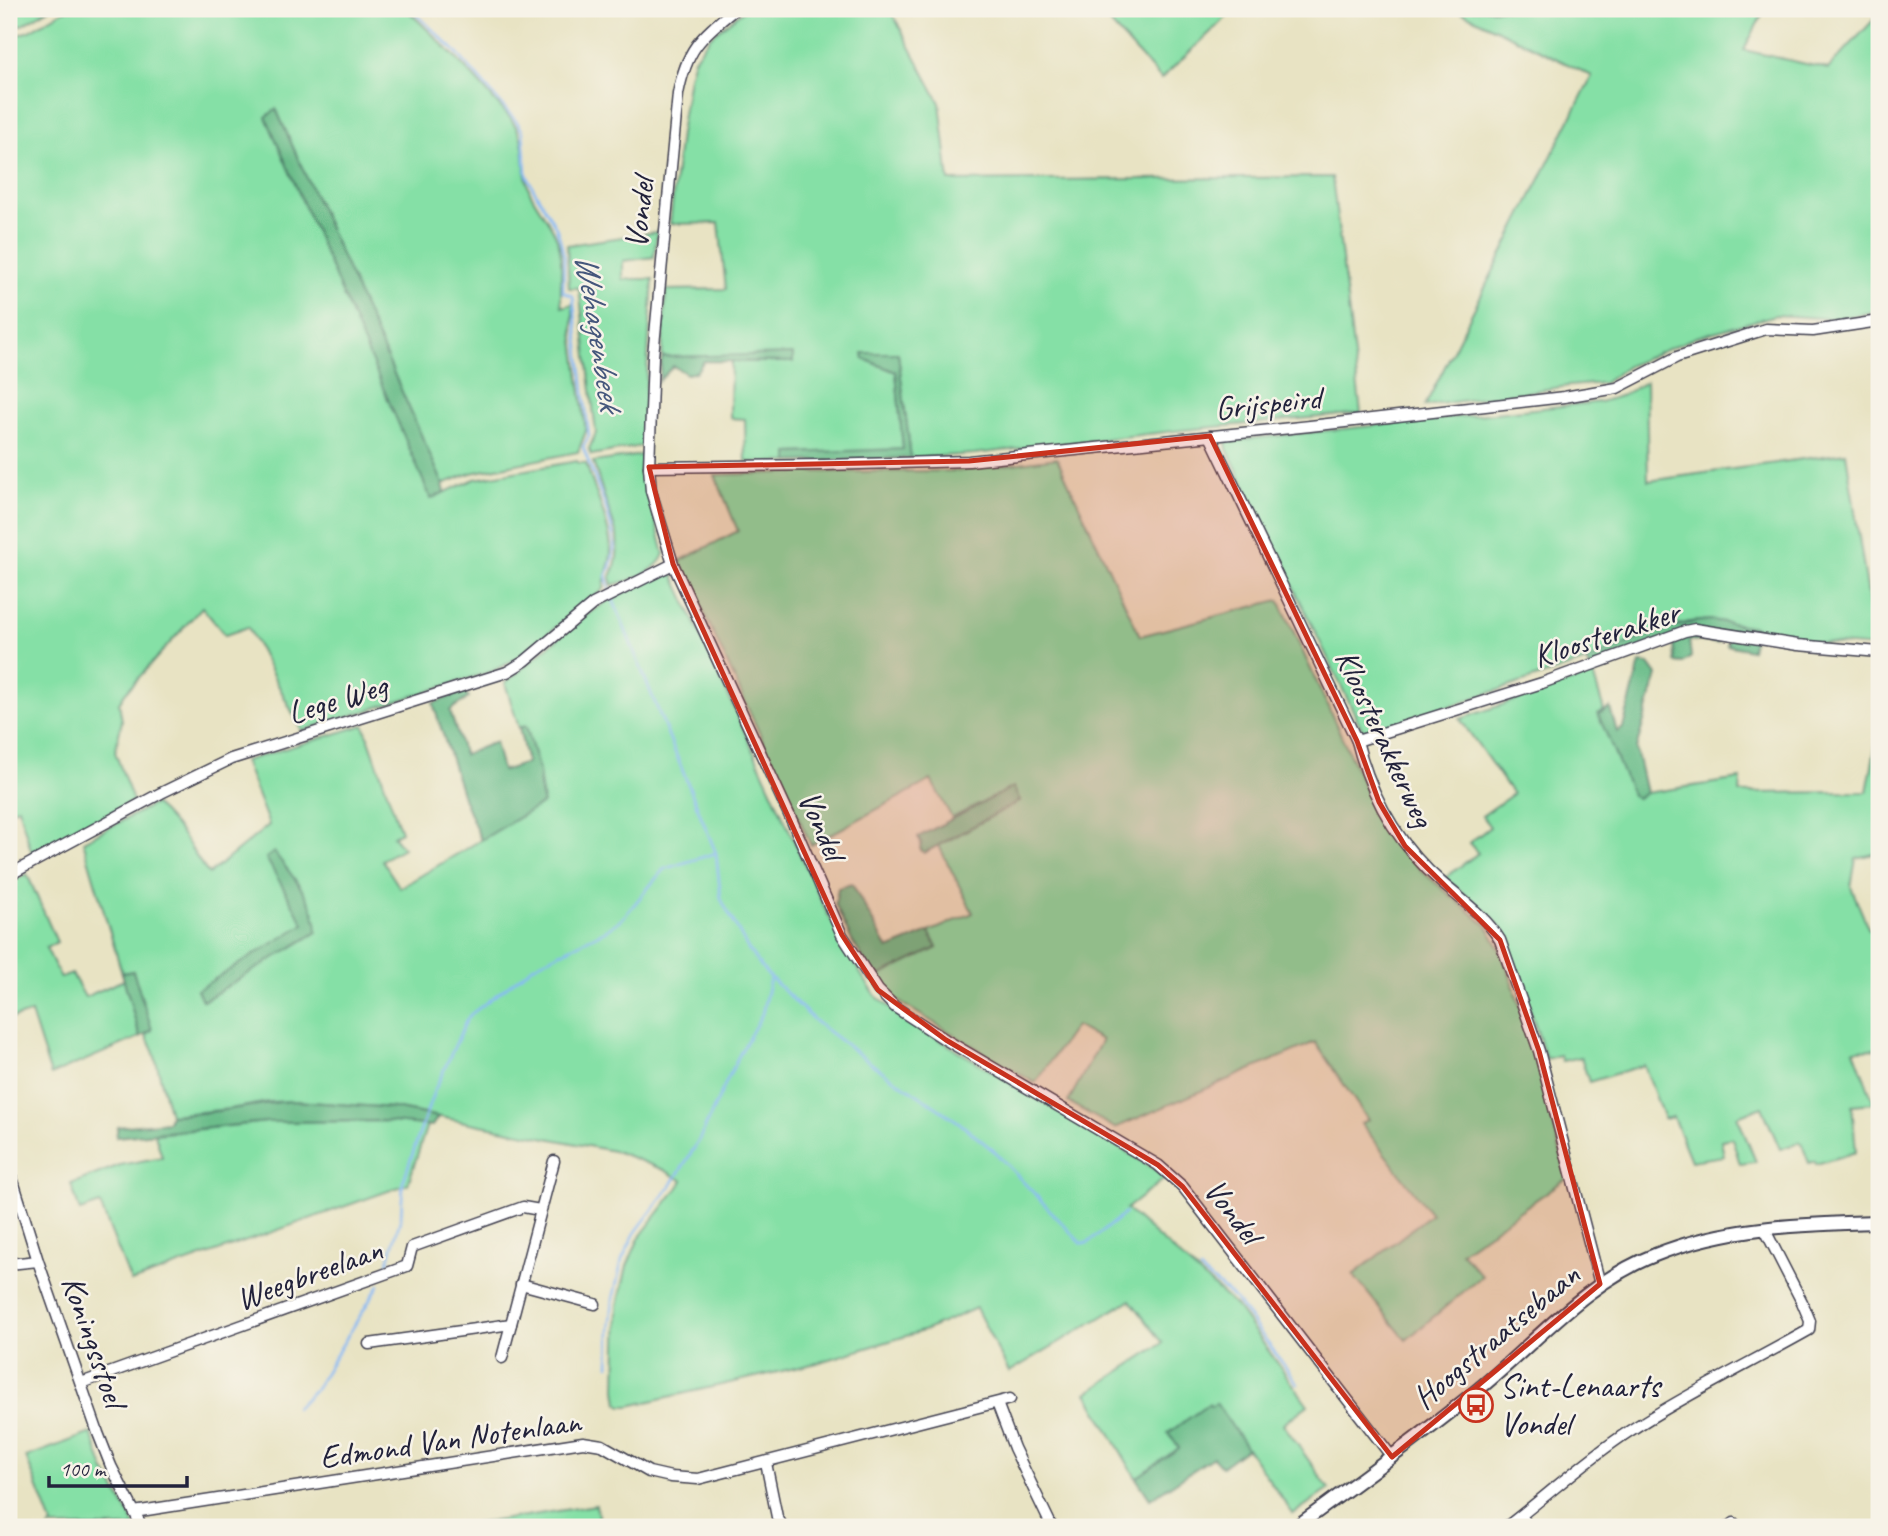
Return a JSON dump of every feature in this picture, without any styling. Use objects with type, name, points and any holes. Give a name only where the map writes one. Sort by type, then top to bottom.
[{"type":"main road","name":"Hoogstraatsebaan","points":[[1296,1527],[1475,1392],[1566,1312],[1626,1268],[1653,1255],[1695,1241],[1764,1228],[1879,1222]]},
{"type":"street","name":"Vondel","points":[[735,9],[694,47],[683,71],[668,188],[654,343],[649,467],[652,491],[673,564],[842,935],[878,990],[895,1007],[946,1040],[1158,1165],[1183,1187],[1392,1457]]},
{"type":"street","name":"Grijspeird","points":[[649,467],[969,461],[1594,393],[1617,388],[1677,357],[1766,329],[1813,331],[1879,321]]},
{"type":"street","name":"Kloosterakkerweg","points":[[1210,436],[1357,741],[1379,802],[1405,846],[1442,883],[1481,915],[1500,940],[1556,1107],[1601,1284]]},
{"type":"street","name":"Lege Weg","points":[[9,875],[161,793],[231,759],[507,672],[525,661],[593,604],[673,564]]},
{"type":"street","name":"Kloosterakker","points":[[1357,741],[1542,683],[1695,629],[1797,645],[1879,652]]},
{"type":"street","points":[[502,1358],[554,1161]]},
{"type":"street","name":"Koningsstoel","points":[[9,1168],[38,1261],[111,1466],[142,1527]]},
{"type":"street","name":"Weegbreelaan","points":[[81,1383],[407,1266],[412,1247],[523,1207],[540,1210]]},
{"type":"street","points":[[1506,1527],[1625,1434],[1809,1330],[1810,1321],[1802,1302],[1764,1228]]},
{"type":"street","points":[[9,1264],[38,1261]]},
{"type":"street","points":[[521,1284],[595,1304]]},
{"type":"street","points":[[369,1344],[511,1324]]},
{"type":"street","name":"Edmond Van Notenlaan","points":[[134,1512],[583,1442],[602,1445],[649,1472],[671,1478],[698,1479],[1010,1399]]},
{"type":"street","points":[[997,1403],[1014,1448],[1052,1527]]},
{"type":"street","points":[[766,1463],[777,1517],[783,1527]]},
{"type":"street","points":[[1521,1516],[1529,1527]]},
{"type":"highlighted area","points":[[1210,436],[1357,741],[1379,802],[1405,846],[1500,940],[1539,1051],[1600,1284],[1392,1457],[1183,1187],[1158,1165],[946,1040],[878,990],[842,935],[673,564],[649,467],[969,461]]},
{"type":"green space","points":[[9,9],[49,9],[22,25],[9,29]]},
{"type":"green space","points":[[67,9],[406,9],[440,42],[515,125],[522,142],[530,192],[558,241],[562,307],[573,304],[573,332],[586,431],[578,452],[471,473],[443,484],[276,109],[432,498],[475,479],[577,461],[586,463],[605,518],[611,551],[604,589],[516,659],[493,671],[302,731],[248,627],[225,635],[202,607],[119,703],[122,721],[115,752],[133,801],[33,857],[18,807],[9,812],[9,38],[29,31]]},
{"type":"green space","points":[[745,9],[890,9],[940,103],[949,181],[1332,177],[1361,413],[974,454],[911,458],[898,353],[864,359],[896,372],[903,450],[790,453],[789,462],[746,462],[745,419],[730,418],[731,362],[793,362],[662,357],[666,290],[726,289],[719,223],[670,224],[680,133],[694,59],[711,36]]},
{"type":"green space","points":[[1097,9],[1235,9],[1161,79]]},
{"type":"green space","points":[[1455,9],[1765,9],[1744,50],[1828,69],[1879,14],[1879,311],[1835,319],[1776,315],[1696,337],[1628,366],[1604,383],[1425,406],[1592,76]]},
{"type":"green space","points":[[276,109],[443,484],[445,492],[431,499],[266,117]]},
{"type":"green space","points":[[657,232],[654,257],[623,261],[623,279],[653,279],[642,446],[591,455],[589,449],[596,433],[579,288],[569,288],[567,245]]},
{"type":"green space","points":[[863,353],[898,353],[911,458],[789,462],[789,453],[903,449],[896,372],[864,359]]},
{"type":"green space","points":[[793,354],[793,362],[704,361],[696,372],[687,374],[673,366],[659,381],[662,357]]},
{"type":"green space","points":[[1646,382],[1648,481],[1846,453],[1876,647],[1800,641],[1792,637],[1755,631],[1755,627],[1711,620],[1689,622],[1658,630],[1586,661],[1372,732],[1365,731],[1227,449],[1226,441],[1600,402],[1623,395]]},
{"type":"green space","points":[[642,455],[645,480],[664,554],[649,571],[612,585],[610,578],[617,557],[617,535],[593,462]]},
{"type":"green space","points":[[1057,458],[1140,636],[1279,600],[1368,794],[1399,847],[1424,873],[1486,925],[1506,966],[1528,1031],[1567,1178],[1461,1252],[1482,1276],[1406,1340],[1353,1275],[1431,1214],[1361,1123],[1368,1120],[1315,1042],[1115,1128],[1068,1102],[1102,1040],[1075,1026],[1035,1083],[901,1003],[887,991],[877,977],[937,948],[929,932],[973,913],[939,846],[1020,800],[1013,787],[952,818],[931,780],[811,845],[680,561],[738,531],[715,475],[960,471]]},
{"type":"green space","points":[[665,572],[671,572],[674,576],[825,909],[876,996],[900,1016],[1157,1171],[1164,1179],[1126,1209],[1236,1306],[1308,1405],[1283,1424],[1329,1489],[1293,1514],[1216,1404],[1211,1408],[1209,1405],[1169,1433],[1179,1448],[1136,1478],[1087,1393],[1163,1343],[1130,1300],[1009,1372],[976,1308],[926,1330],[817,1363],[622,1406],[618,1403],[616,1389],[618,1305],[627,1266],[639,1238],[683,1181],[664,1170],[618,1152],[394,1108],[295,1101],[170,1115],[154,1053],[146,1035],[152,1030],[133,971],[122,973],[83,841],[154,804],[179,830],[209,874],[269,825],[244,761],[364,725],[401,832],[393,836],[403,848],[382,860],[400,888],[543,803],[539,771],[526,726],[519,728],[505,683],[581,619],[609,600]]},
{"type":"green space","points":[[1711,620],[1756,627],[1751,650],[1727,645],[1729,638],[1720,636],[1718,643],[1689,640],[1691,657],[1683,663],[1675,662],[1674,643],[1593,674],[1586,661],[1662,630]]},
{"type":"green space","points":[[1640,663],[1649,664],[1657,675],[1636,749],[1646,793],[1637,798],[1632,795],[1598,714],[1610,708],[1617,732],[1623,728]]},
{"type":"green space","points":[[1593,674],[1604,711],[1598,714],[1637,798],[1646,793],[1741,779],[1740,793],[1867,792],[1879,728],[1879,853],[1856,858],[1851,887],[1869,930],[1879,928],[1879,1049],[1854,1050],[1874,1103],[1852,1105],[1856,1152],[1816,1164],[1815,1161],[1809,1163],[1801,1142],[1780,1149],[1762,1107],[1737,1116],[1756,1162],[1740,1164],[1732,1138],[1721,1140],[1724,1156],[1691,1161],[1673,1117],[1664,1119],[1644,1065],[1589,1082],[1581,1057],[1562,1061],[1560,1055],[1546,1059],[1516,965],[1500,926],[1445,878],[1478,853],[1469,843],[1490,827],[1482,816],[1513,794],[1460,719]]},
{"type":"green space","points":[[465,693],[469,697],[450,711],[464,755],[495,742],[502,771],[527,763],[519,728],[526,726],[539,771],[543,803],[481,840],[464,800],[433,703]]},
{"type":"green space","points":[[1013,787],[1020,801],[924,853],[920,849],[918,837]]},
{"type":"green space","points":[[274,852],[308,900],[313,910],[317,932],[203,1001],[197,990],[304,924],[266,858]]},
{"type":"green space","points":[[27,874],[57,942],[46,948],[61,978],[72,974],[85,997],[124,980],[140,1037],[51,1075],[31,1013],[9,1019],[9,883]]},
{"type":"green space","points":[[852,884],[888,949],[929,932],[937,948],[877,977],[852,941],[835,904],[838,888]]},
{"type":"green space","points":[[133,971],[152,1030],[140,1037],[122,973]]},
{"type":"green space","points":[[295,1101],[394,1108],[438,1117],[432,1126],[382,1121],[267,1122],[116,1137],[118,1127],[168,1122],[170,1115]]},
{"type":"green space","points":[[382,1121],[427,1125],[408,1184],[131,1282],[100,1204],[80,1211],[71,1184],[120,1165],[162,1157],[155,1134],[267,1122]]},
{"type":"green space","points":[[1216,1403],[1247,1448],[1222,1467],[1213,1457],[1150,1499],[1136,1478],[1179,1448],[1168,1433],[1209,1404],[1211,1407]]},
{"type":"green space","points":[[91,1433],[104,1469],[136,1527],[50,1527],[52,1524],[26,1457]]},
{"type":"green space","points":[[596,1505],[600,1527],[456,1527]]},
{"type":"waterway","name":"Wehagenbeek","points":[[411,9],[455,51],[517,122],[523,132],[526,172],[556,227],[564,256],[563,292],[573,296],[589,436],[583,447],[606,507],[614,543],[614,552],[606,576],[610,591]]},
{"type":"waterway","points":[[612,597],[716,853],[721,899],[748,949],[766,973],[817,1023],[876,1067],[957,1121],[993,1150],[1081,1243],[1088,1243],[1125,1213]]},
{"type":"waterway","points":[[386,1269],[401,1217],[403,1182],[433,1094],[470,1015],[535,965],[605,931],[622,919],[664,869],[716,853]]},
{"type":"waterway","points":[[609,1365],[613,1299],[622,1260],[635,1233],[672,1184],[698,1142],[738,1057],[762,1014],[770,978]]},
{"type":"waterway","points":[[1200,1270],[1235,1299],[1298,1384]]},
{"type":"waterway","points":[[296,1408],[315,1389],[379,1285]]},
{"type":"place","name":"Sint-Lenaarts Vondel","points":[[1476,1405]]}]
